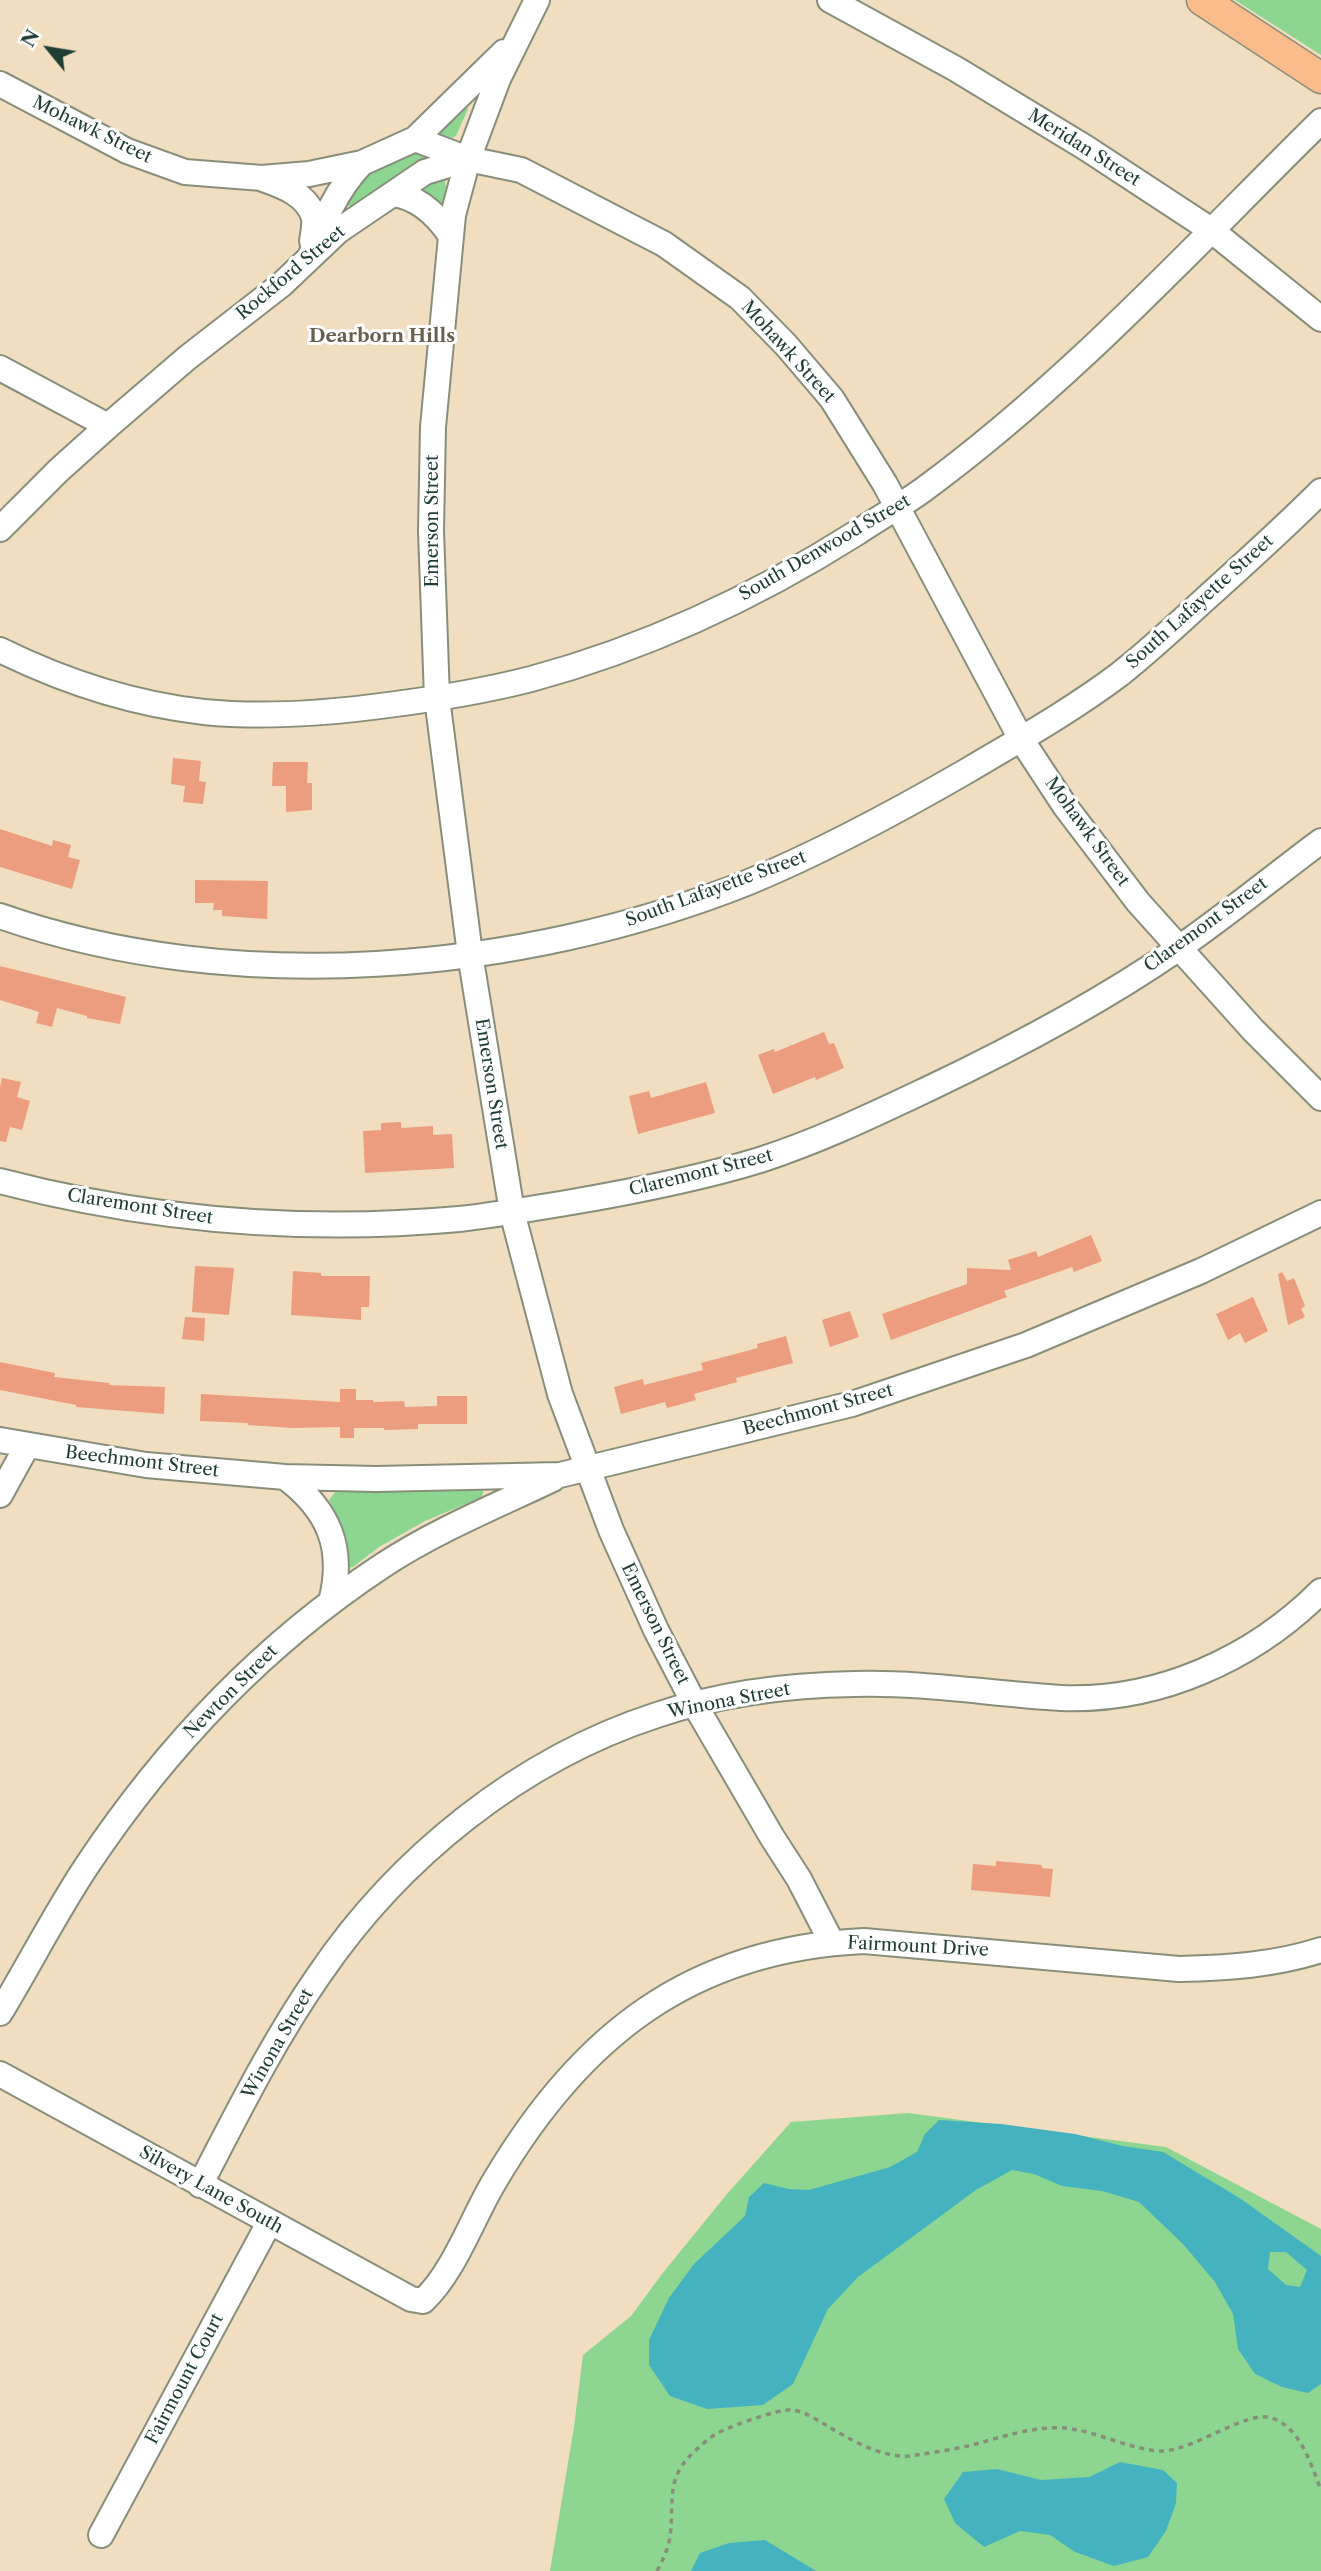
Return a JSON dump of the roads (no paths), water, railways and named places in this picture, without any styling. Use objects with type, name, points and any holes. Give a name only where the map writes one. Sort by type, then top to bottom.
[{"type":"main road","points":[[1202,0],[1321,78]]},
{"type":"street","points":[[468,159],[498,79],[537,0]]},
{"type":"street","name":"Meridan Street","points":[[830,0],[957,69],[1086,148],[1211,230],[1321,319]]},
{"type":"street","points":[[415,139],[516,40]]},
{"type":"street","name":"Mohawk Street","points":[[0,84],[139,156],[185,172],[262,178],[309,174],[362,163],[415,139],[468,159],[521,170],[664,244],[740,298],[786,345],[832,399],[897,506],[1021,738],[1096,848],[1138,902],[1179,948],[1253,1030],[1321,1098]]},
{"type":"street","name":"South Denwood Street","points":[[0,650],[87,688],[144,702],[205,712],[290,713],[342,711],[437,698],[531,679],[612,653],[676,628],[783,576],[919,494],[977,449],[1104,336],[1321,121]]},
{"type":"street","name":"Rockford Street","points":[[0,528],[108,426],[187,358],[281,285],[338,231],[425,172],[468,159]]},
{"type":"street","name":"Emerson Street","points":[[468,159],[453,215],[433,427],[431,531],[437,698],[470,954],[512,1212],[560,1394],[587,1470],[656,1630],[695,1705],[799,1879],[832,1943]]},
{"type":"street","points":[[311,255],[321,224],[334,200],[362,163]]},
{"type":"street","points":[[262,178],[290,190],[307,204],[314,219],[311,255]]},
{"type":"street","points":[[393,194],[405,195],[429,210],[451,236]]},
{"type":"street","points":[[0,368],[108,426]]},
{"type":"street","name":"South Lafayette Street","points":[[0,916],[20,923],[164,955],[290,965],[333,965],[385,963],[470,954],[573,938],[678,907],[814,854],[879,821],[1090,696],[1122,672],[1265,545],[1321,491]]},
{"type":"street","name":"Claremont Street","points":[[0,1181],[137,1210],[246,1222],[358,1225],[512,1212],[686,1181],[760,1160],[818,1139],[953,1077],[1023,1041],[1179,948],[1321,841]]},
{"type":"street","name":"Beechmont Street","points":[[0,1440],[146,1465],[285,1477],[376,1479],[560,1475],[852,1404],[1026,1345],[1201,1271],[1321,1213]]},
{"type":"street","points":[[0,1495],[27,1446]]},
{"type":"street","name":"Newton Street","points":[[0,2013],[86,1867],[145,1785],[240,1679],[286,1637],[385,1564],[451,1528],[560,1475]]},
{"type":"street","points":[[285,1477],[313,1501],[330,1532],[337,1567],[331,1602]]},
{"type":"street","name":"Winona Street","points":[[200,2185],[249,2093],[319,1974],[359,1922],[418,1860],[484,1805],[554,1761],[622,1728],[695,1705],[764,1692],[856,1684],[924,1685],[1063,1698],[1134,1692],[1186,1678],[1235,1656],[1301,1611],[1321,1592]]},
{"type":"street","name":"Fairmount Drive","points":[[423,2301],[442,2279],[519,2141],[565,2081],[608,2038],[663,1998],[717,1971],[774,1952],[832,1943],[895,1942],[1179,1969],[1229,1968],[1278,1961],[1321,1950]]},
{"type":"street","name":"Silvery Lane South","points":[[0,2074],[269,2223],[411,2299],[423,2301]]},
{"type":"street","name":"Fairmount Court","points":[[101,2535],[269,2223]]},
{"type":"water","points":[[939,2120],[1001,2124],[1075,2134],[1123,2146],[1163,2152],[1241,2199],[1321,2256],[1321,2384],[1308,2393],[1282,2387],[1255,2374],[1238,2349],[1233,2314],[1215,2282],[1183,2244],[1139,2202],[1102,2191],[1062,2186],[1034,2174],[1012,2170],[976,2190],[858,2277],[828,2309],[793,2384],[763,2405],[707,2409],[670,2396],[649,2365],[649,2340],[669,2298],[694,2264],[745,2216],[749,2197],[764,2183],[809,2190],[890,2167],[917,2152],[925,2134]],"holes":[[[1270,2252],[1286,2252],[1307,2270],[1300,2287],[1286,2285],[1268,2269]]]},
{"type":"water","points":[[1120,2462],[1163,2470],[1177,2483],[1176,2503],[1166,2531],[1148,2557],[1114,2566],[1075,2552],[1050,2535],[1020,2531],[984,2547],[955,2523],[944,2499],[963,2472],[997,2469],[1041,2480],[1089,2477]]},
{"type":"water","points":[[765,2540],[816,2571],[691,2571],[700,2553],[729,2543]]},
{"type":"district","name":"Dearborn Hills","points":[[382,337]]}]
